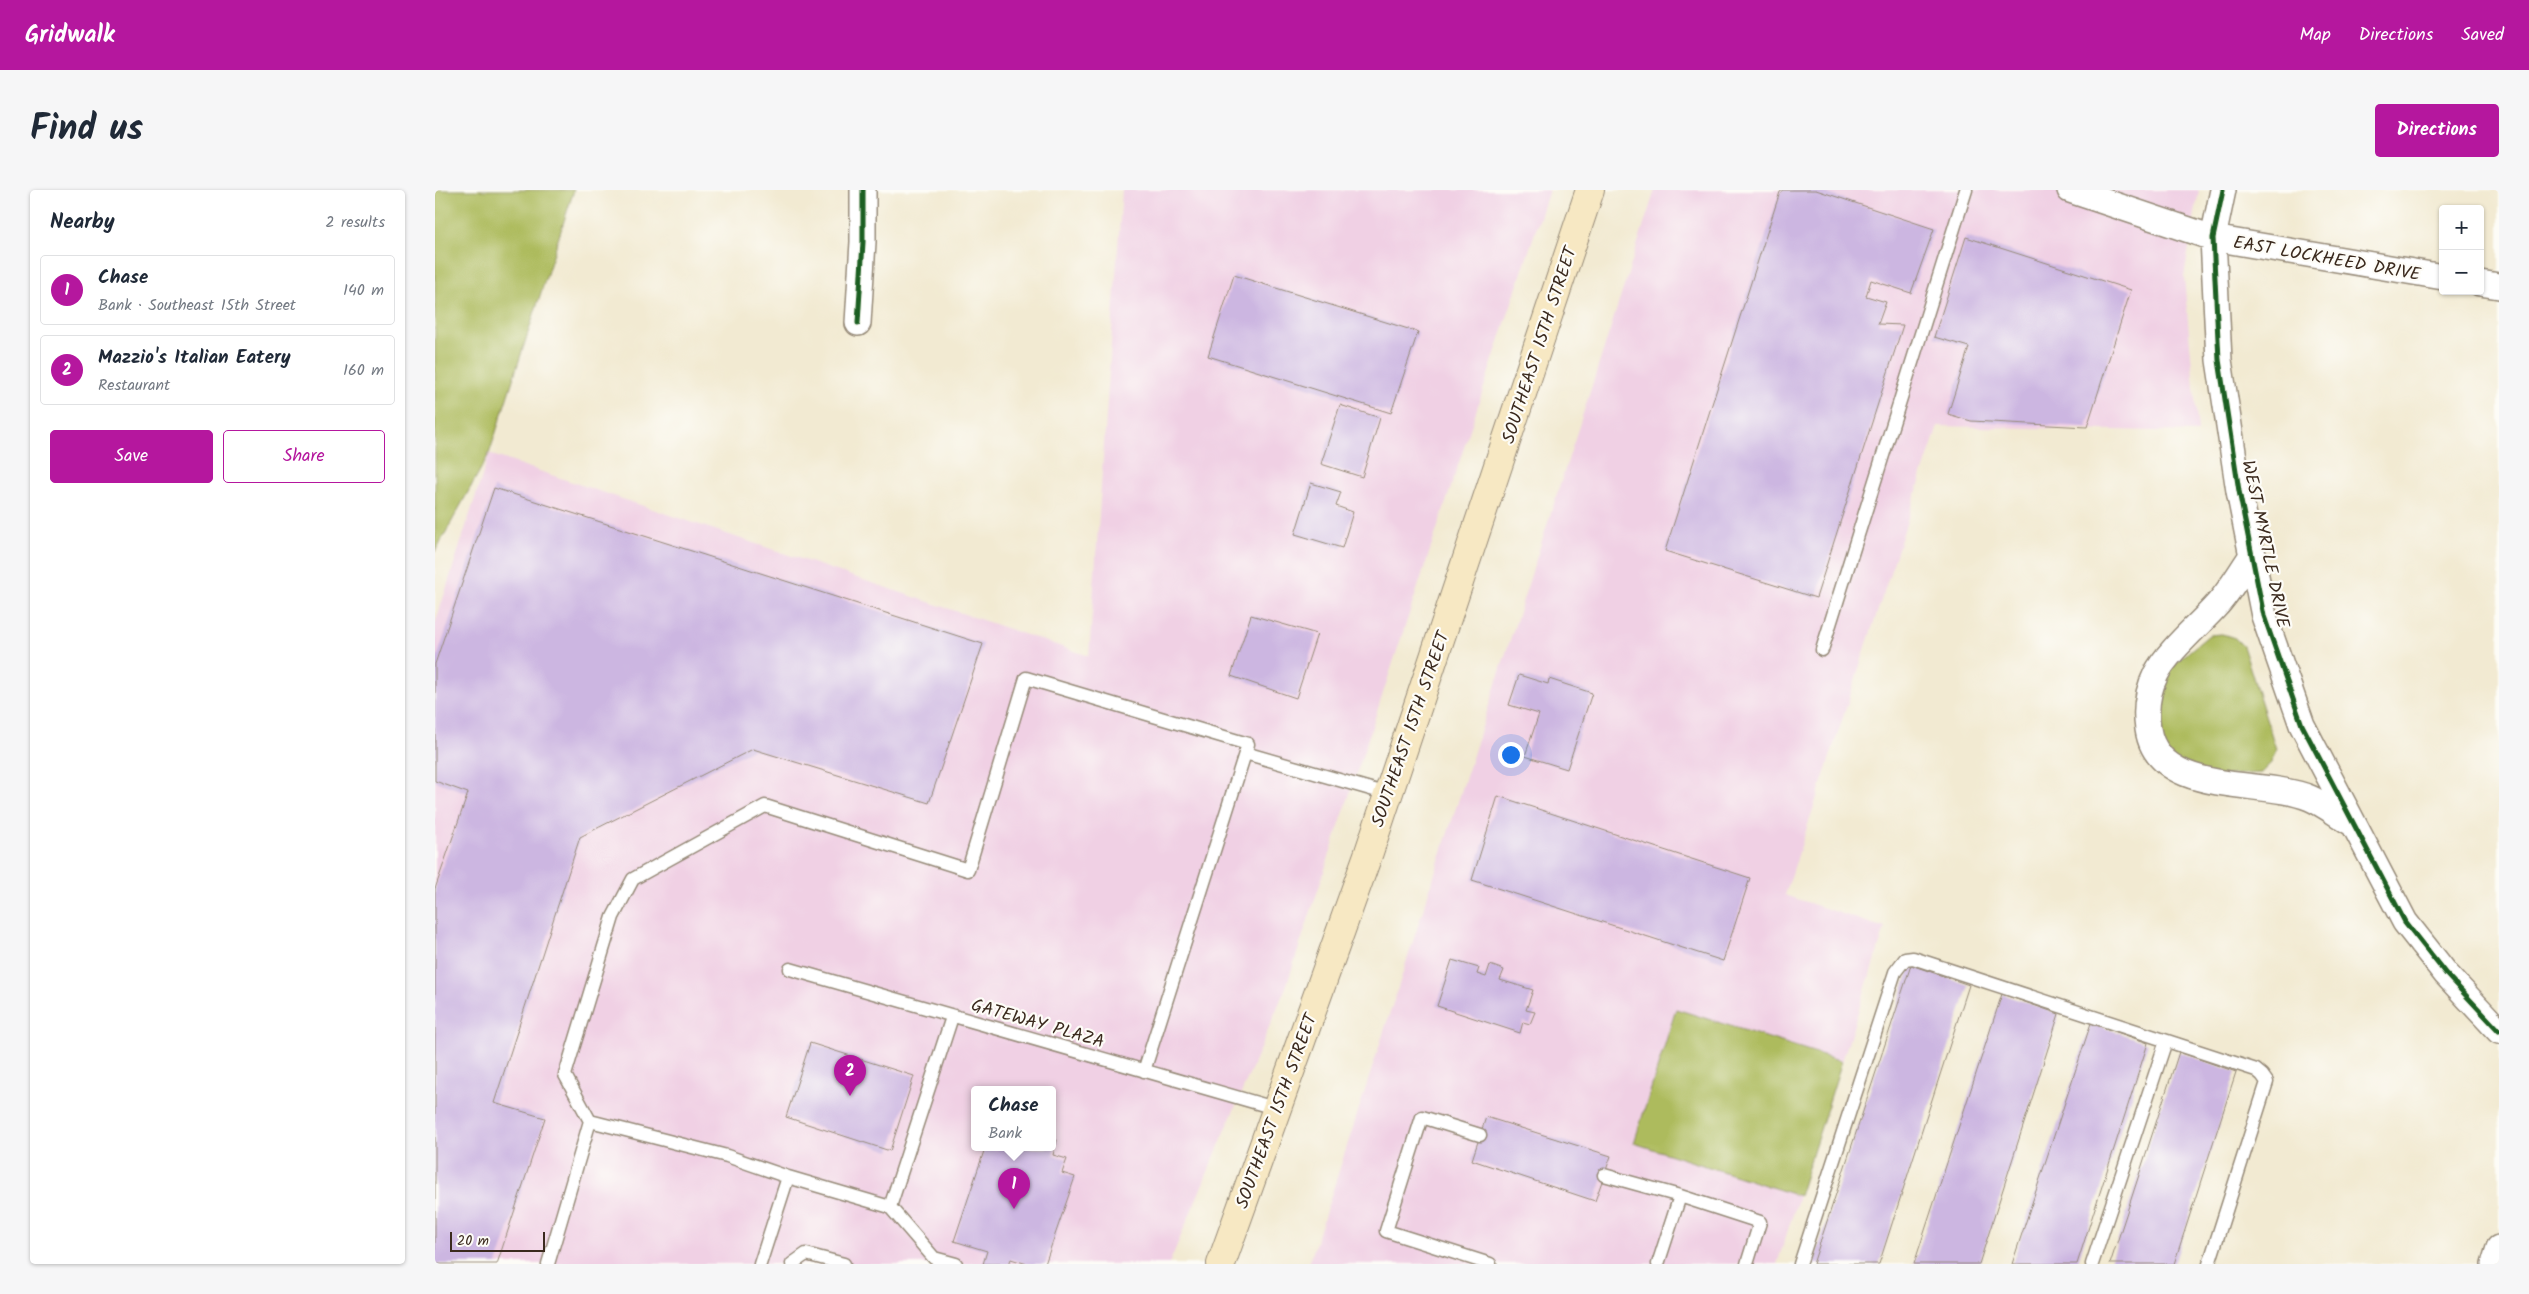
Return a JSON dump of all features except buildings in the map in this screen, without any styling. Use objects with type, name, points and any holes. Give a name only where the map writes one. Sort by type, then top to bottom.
[{"type":"main road","name":"SOUTHEAST 15TH STREET","points":[[1221,1264],[1278,1109],[1388,794],[1590,190]]},
{"type":"street","points":[[859,324],[863,242],[863,190]]},
{"type":"street","name":"EAST LOCKHEED DRIVE","points":[[2070,190],[2213,238],[2439,276]]},
{"type":"street","name":"WEST MYRTLE DRIVE","points":[[2223,190],[2213,238],[2219,360],[2228,429],[2264,616],[2302,725],[2405,922],[2446,974],[2499,1031]]},
{"type":"street","points":[[2484,284],[2499,286]]},
{"type":"street","name":"WEST MYRTLE DRIVE","points":[[2253,554],[2217,604],[2188,634],[2156,674],[2145,709],[2149,742],[2172,769],[2214,782],[2266,788],[2310,798],[2352,823]]},
{"type":"street","points":[[2494,1264],[2499,1248]]},
{"type":"lane","points":[[1822,650],[1966,190]]},
{"type":"lane","points":[[548,1264],[590,1121],[565,1075],[613,917],[633,879],[765,806],[968,870],[1026,678],[1248,744],[1144,1071]]},
{"type":"lane","points":[[1245,753],[1388,794]]},
{"type":"lane","points":[[1800,1264],[1895,972],[1905,959],[1913,958],[2256,1070],[2262,1075],[2267,1082],[2209,1264]]},
{"type":"lane","name":"GATEWAY PLAZA","points":[[790,969],[1278,1109]]},
{"type":"lane","points":[[890,1207],[952,1017]]},
{"type":"lane","points":[[2092,1264],[2167,1041]]},
{"type":"lane","points":[[1480,1135],[1422,1117],[1386,1231],[1490,1264]]},
{"type":"lane","points":[[590,1121],[727,1156],[788,1178],[890,1207],[934,1258],[956,1264]]},
{"type":"lane","points":[[1604,1175],[1680,1196],[1760,1222],[1747,1264]]},
{"type":"lane","points":[[760,1264],[788,1178]]},
{"type":"lane","points":[[1658,1264],[1680,1196]]},
{"type":"lane","points":[[792,1264],[805,1254],[844,1264]]},
{"type":"shaded area","points":[[1122,190],[1549,190],[1286,987],[1169,1264],[435,1264],[435,624],[489,454],[1089,656]]},
{"type":"shaded area","points":[[1655,190],[2199,190],[2184,277],[2198,432],[1938,426],[1785,895],[1885,928],[1777,1264],[1309,1264]]},
{"type":"green space","points":[[435,190],[574,190],[489,454],[435,552]]},
{"type":"green space","points":[[2222,634],[2235,638],[2243,646],[2276,749],[2271,763],[2261,773],[2214,776],[2179,765],[2162,746],[2154,703],[2163,678],[2179,660],[2209,635]]},
{"type":"green space","points":[[1676,1009],[1842,1061],[1799,1196],[1634,1143]]},
{"type":"cycle path","points":[[858,323],[863,242],[863,190]]},
{"type":"cycle path","points":[[2223,190],[2213,238],[2219,360],[2239,491],[2264,616],[2302,725],[2405,922],[2446,974],[2499,1031]]},
{"type":"place","name":"Mazzio's Italian Eatery","points":[[850,1096]]},
{"type":"place","name":"Chase","points":[[1014,1209]]}]
